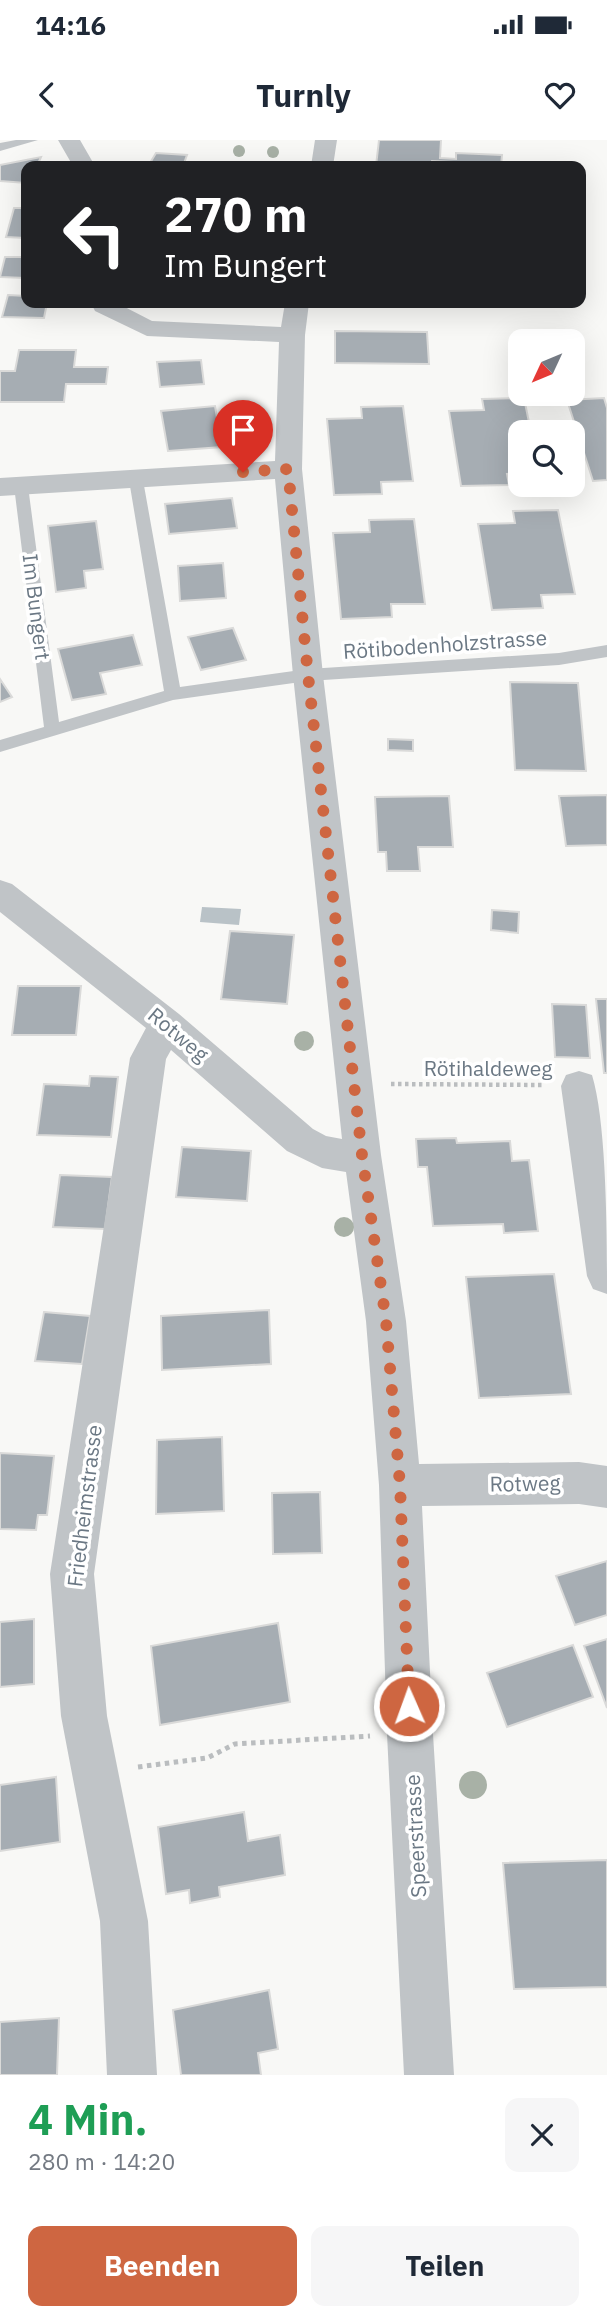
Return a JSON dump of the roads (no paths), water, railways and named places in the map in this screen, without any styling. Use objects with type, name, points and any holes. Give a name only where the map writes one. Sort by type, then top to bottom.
[{"type":"street","points":[[69,140],[81,161]]},
{"type":"street","points":[[323,161],[326,140]]},
{"type":"street","points":[[112,308],[147,328],[295,319]]},
{"type":"street","name":"Speerstrasse","points":[[295,319],[288,469],[308,675],[362,1155],[386,1321],[400,1485],[410,1734],[429,2075]]},
{"type":"street","name":"Im Bungert","points":[[10,486],[288,469]]},
{"type":"street","name":"Rotweg","points":[[0,893],[166,1024],[316,1151],[332,1156],[362,1155]]},
{"type":"street","name":"Friedheimstrasse","points":[[132,2075],[124,1921],[84,1716],[72,1574],[148,1058],[166,1024]]},
{"type":"street","points":[[579,1086],[607,1276]]},
{"type":"street","name":"Rotweg","points":[[400,1485],[579,1483],[607,1487]]},
{"type":"lane","points":[[0,147],[32,140]]},
{"type":"lane","points":[[136,480],[173,694]]},
{"type":"lane","name":"Im Bungert","points":[[10,486],[52,729]]},
{"type":"lane","name":"Rötibodenholzstrasse","points":[[0,746],[173,694],[308,675],[559,659],[607,651]]}]
